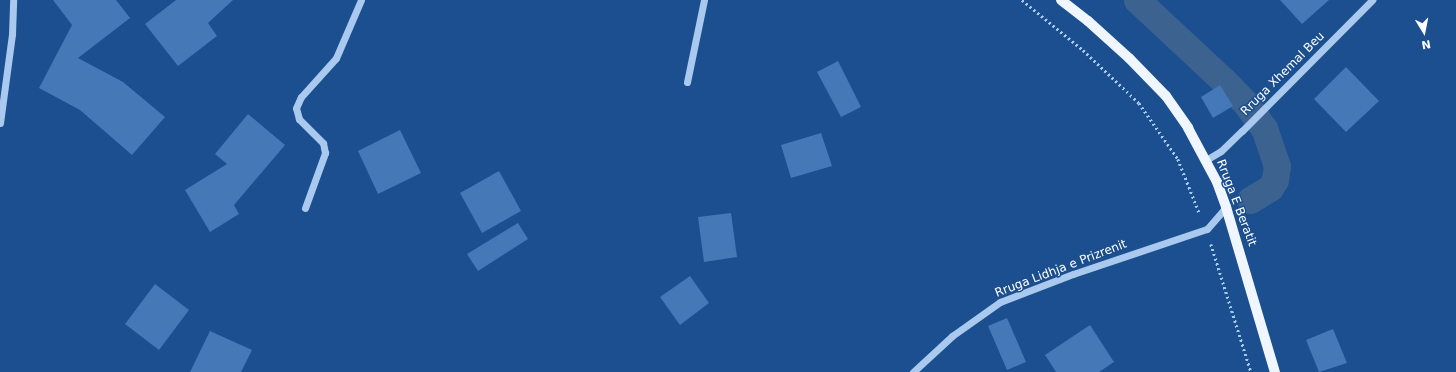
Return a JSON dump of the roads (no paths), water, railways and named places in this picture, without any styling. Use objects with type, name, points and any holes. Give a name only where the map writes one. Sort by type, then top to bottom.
[{"type":"main road","name":"Rruga E Beratit","points":[[1061,0],[1094,26],[1166,96],[1188,128],[1206,160],[1226,207],[1275,372]]},
{"type":"street","points":[[0,123],[12,34],[13,0]]},
{"type":"street","points":[[305,208],[325,153],[323,143],[299,119],[296,108],[301,97],[336,58],[361,0]]},
{"type":"street","points":[[687,82],[704,0]]},
{"type":"street","name":"Rruga Xhemal Beu","points":[[1206,160],[1221,150],[1242,131],[1372,0]]},
{"type":"street","name":"Rruga Lidhja e Prizrenit","points":[[913,372],[952,336],[1000,302],[1073,274],[1207,229],[1226,207]]},
{"type":"waterway","points":[[1137,0],[1224,81],[1247,105],[1264,128],[1277,166],[1275,180],[1270,188],[1250,200]]}]
